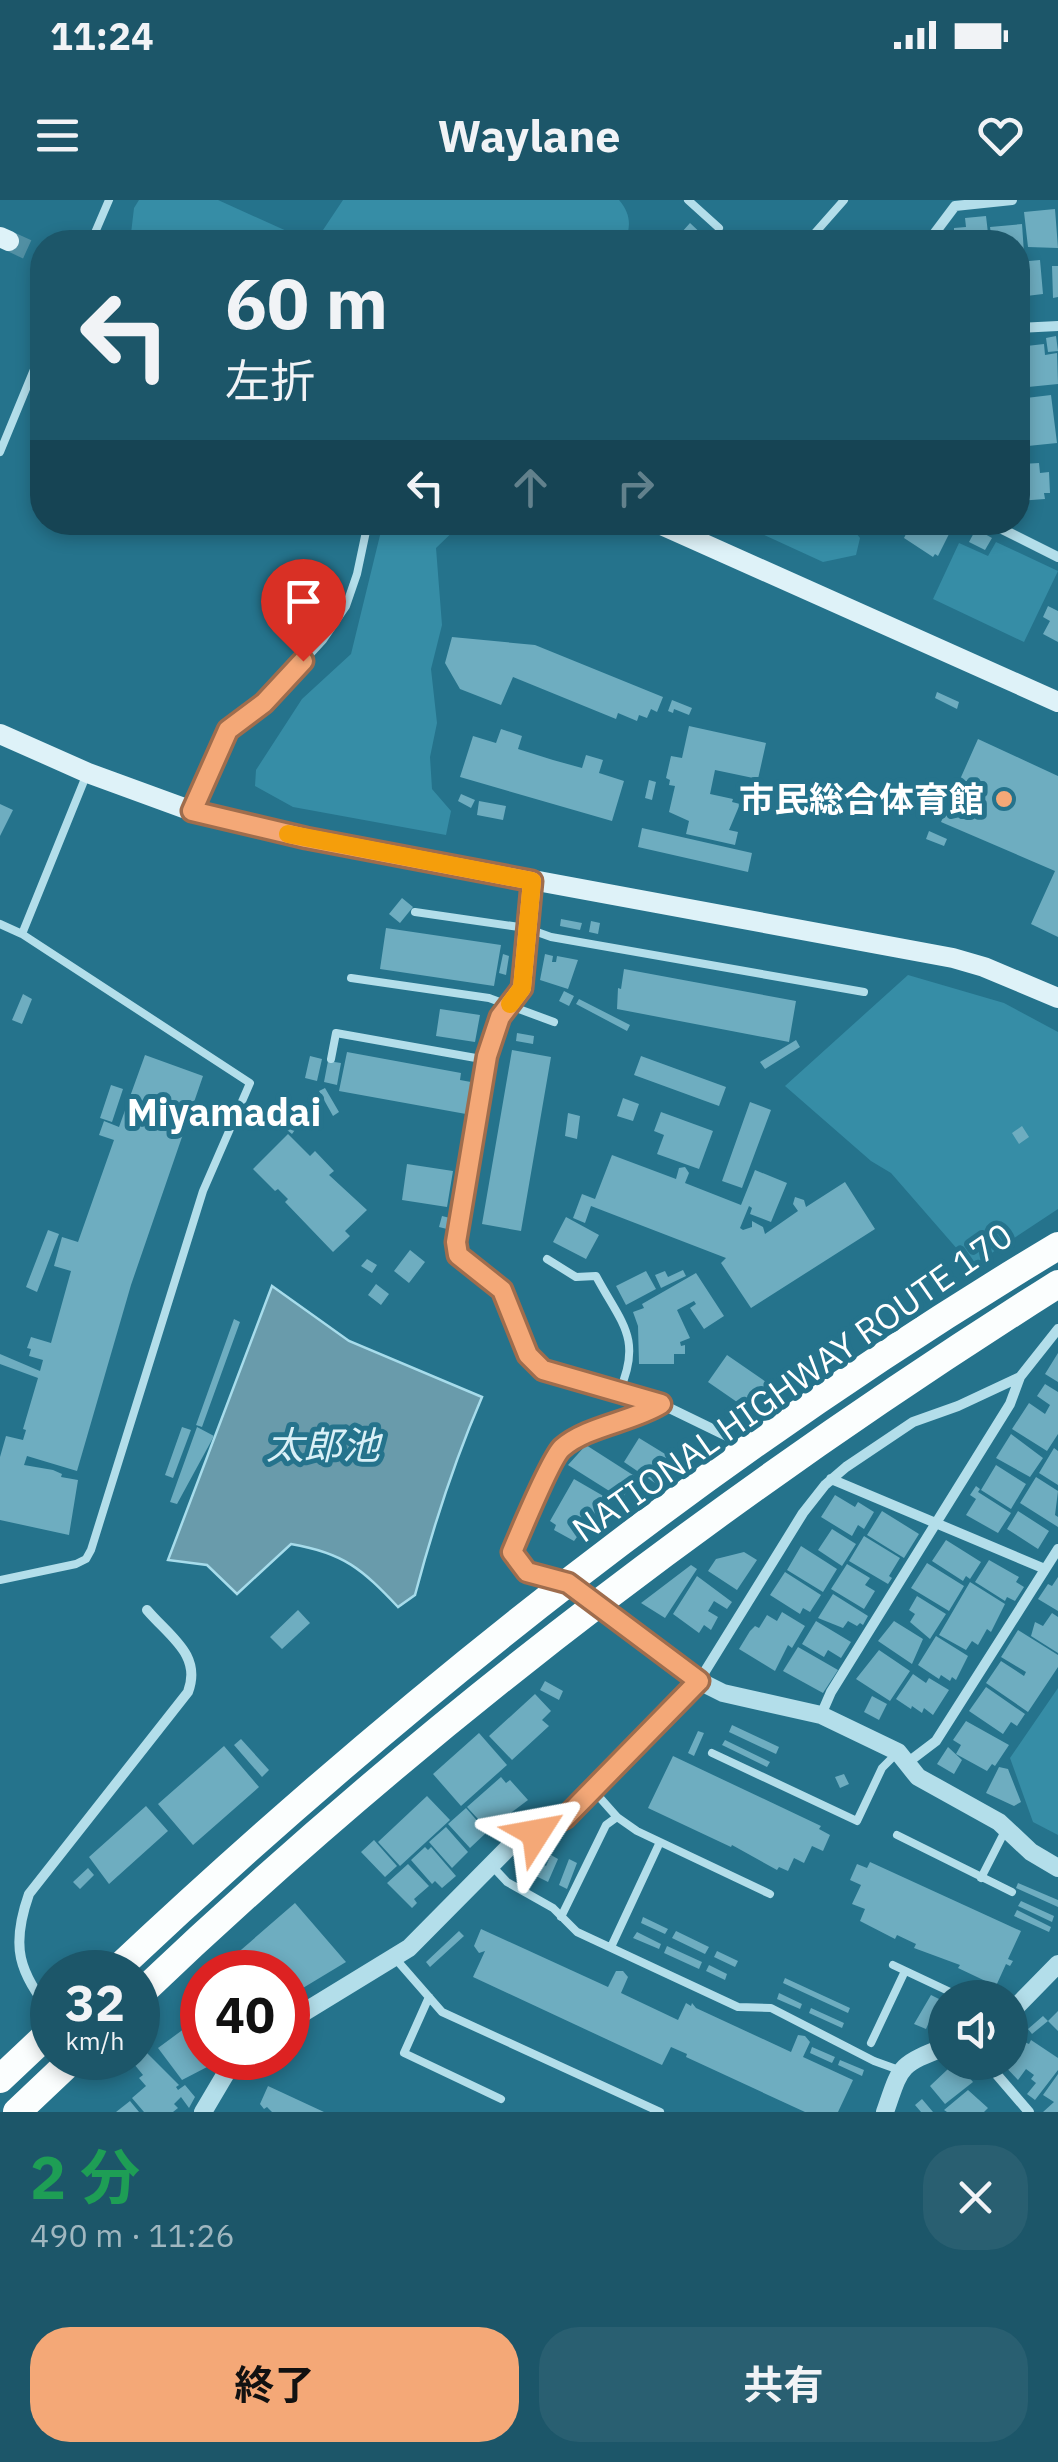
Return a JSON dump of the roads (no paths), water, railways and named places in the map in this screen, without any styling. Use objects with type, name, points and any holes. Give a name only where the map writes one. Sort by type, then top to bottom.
[{"type":"highway","name":"NATIONAL HIGHWAY ROUTE 170","points":[[137,1950],[346,1763],[568,1583],[742,1454],[1058,1246]]},
{"type":"highway","name":"NATIONAL HIGHWAY ROUTE 170","points":[[160,1975],[256,1883],[383,1774],[596,1604],[796,1456],[1058,1284]]},
{"type":"highway","points":[[0,2079],[30,2051]]},
{"type":"highway","points":[[17,2112],[51,2080]]},
{"type":"main road","points":[[684,535],[1058,702]]},
{"type":"main road","points":[[0,734],[88,773],[192,811],[306,838],[953,958],[1058,998]]},
{"type":"street","points":[[937,230],[956,206],[1012,200]]},
{"type":"street","points":[[1030,327],[1058,326]]},
{"type":"street","points":[[1014,535],[1058,557]]},
{"type":"street","points":[[821,1715],[831,1692],[1010,1404],[1020,1376],[1058,1329]]},
{"type":"street","points":[[310,2009],[409,1948],[508,1848],[565,1818],[593,1790],[699,1681],[803,1513],[832,1479],[913,1422],[958,1406],[1020,1376]]},
{"type":"street","points":[[742,1454],[731,1438],[661,1404],[640,1417],[584,1434],[560,1449],[512,1552],[527,1572],[568,1583],[699,1681],[723,1692],[821,1715],[902,1757],[918,1777],[1006,1829],[1031,1852],[1058,1868]]},
{"type":"street","points":[[832,1479],[1045,1569]]},
{"type":"street","points":[[902,1757],[936,1741],[1058,1549]]},
{"type":"street","points":[[30,1983],[23,1973],[20,1954],[22,1912],[29,1894],[188,1692],[194,1676],[191,1660],[147,1610]]},
{"type":"street","points":[[1028,1994],[1058,1964]]},
{"type":"street","points":[[884,2112],[899,2070],[928,2054]]},
{"type":"street","points":[[204,2112],[222,2080]]},
{"type":"street","points":[[1001,2080],[1029,2112]]},
{"type":"lane","points":[[95,230],[109,200]]},
{"type":"lane","points":[[688,200],[719,228]]},
{"type":"lane","points":[[818,230],[844,200]]},
{"type":"lane","points":[[0,452],[30,379]]},
{"type":"lane","points":[[192,811],[228,730],[264,703],[323,640],[346,606],[358,574],[366,535]]},
{"type":"lane","points":[[22,934],[88,773]]},
{"type":"lane","points":[[532,881],[522,988],[500,1017],[486,1060],[456,1242],[458,1255],[502,1290],[528,1355],[543,1370],[661,1404]]},
{"type":"lane","points":[[415,912],[526,928],[551,937],[864,992]]},
{"type":"lane","points":[[0,924],[22,934],[250,1083],[203,1190],[91,1550],[76,1564],[0,1580]]},
{"type":"lane","points":[[352,978],[489,998],[554,1022]]},
{"type":"lane","points":[[331,1059],[336,1034],[486,1060]]},
{"type":"lane","points":[[547,1259],[576,1277],[596,1276],[626,1327],[630,1366],[619,1392]]},
{"type":"lane","points":[[712,1754],[857,1821],[882,1768],[902,1757]]},
{"type":"lane","points":[[593,1790],[617,1817],[660,1842],[770,1894]]},
{"type":"lane","points":[[562,1917],[606,1825],[617,1817]]},
{"type":"lane","points":[[982,1878],[1006,1829]]},
{"type":"lane","points":[[898,1836],[1012,1892]]},
{"type":"lane","points":[[611,1947],[660,1842]]},
{"type":"lane","points":[[491,1866],[507,1882],[553,1908],[577,1932],[738,2008],[770,2008],[899,2070]]},
{"type":"lane","points":[[394,1957],[442,2012],[660,2112]]},
{"type":"lane","points":[[894,1966],[928,1982]]},
{"type":"lane","points":[[870,2043],[905,1971]]},
{"type":"lane","points":[[429,1997],[404,2053],[502,2098]]},
{"type":"water","name":"太郎池","points":[[272,1286],[349,1341],[482,1397],[445,1495],[415,1595],[398,1607],[351,1565],[325,1552],[291,1544],[237,1594],[207,1565],[168,1560]]},
{"type":"tunnel","points":[[9,241],[30,251]]},
{"type":"place","name":"市民総合体育館","points":[[1004,799]]},
{"type":"district","name":"Miyamadai","points":[[224,1111]]}]
